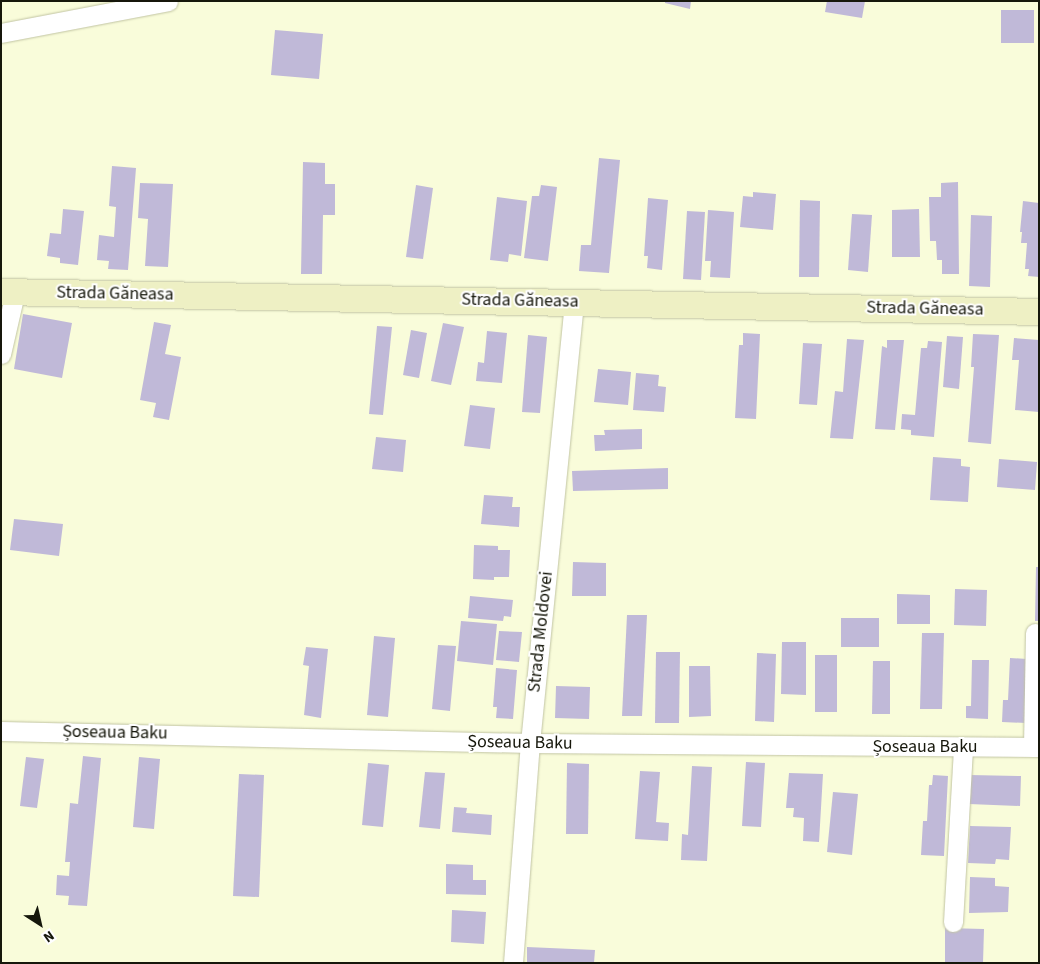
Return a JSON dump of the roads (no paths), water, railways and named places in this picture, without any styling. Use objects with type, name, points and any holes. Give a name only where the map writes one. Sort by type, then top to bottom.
[{"type":"main road","name":"Strada Găneasa","points":[[8,292],[1039,312]]},
{"type":"street","points":[[1,33],[168,1]]},
{"type":"street","points":[[1,354],[8,292]]},
{"type":"street","name":"Strada Moldovei","points":[[513,963],[530,743],[574,302]]},
{"type":"street","points":[[1035,633],[1036,747]]},
{"type":"street","name":"Șoseaua Baku","points":[[1,731],[530,743],[1036,747]]},
{"type":"street","points":[[953,922],[963,747]]}]
